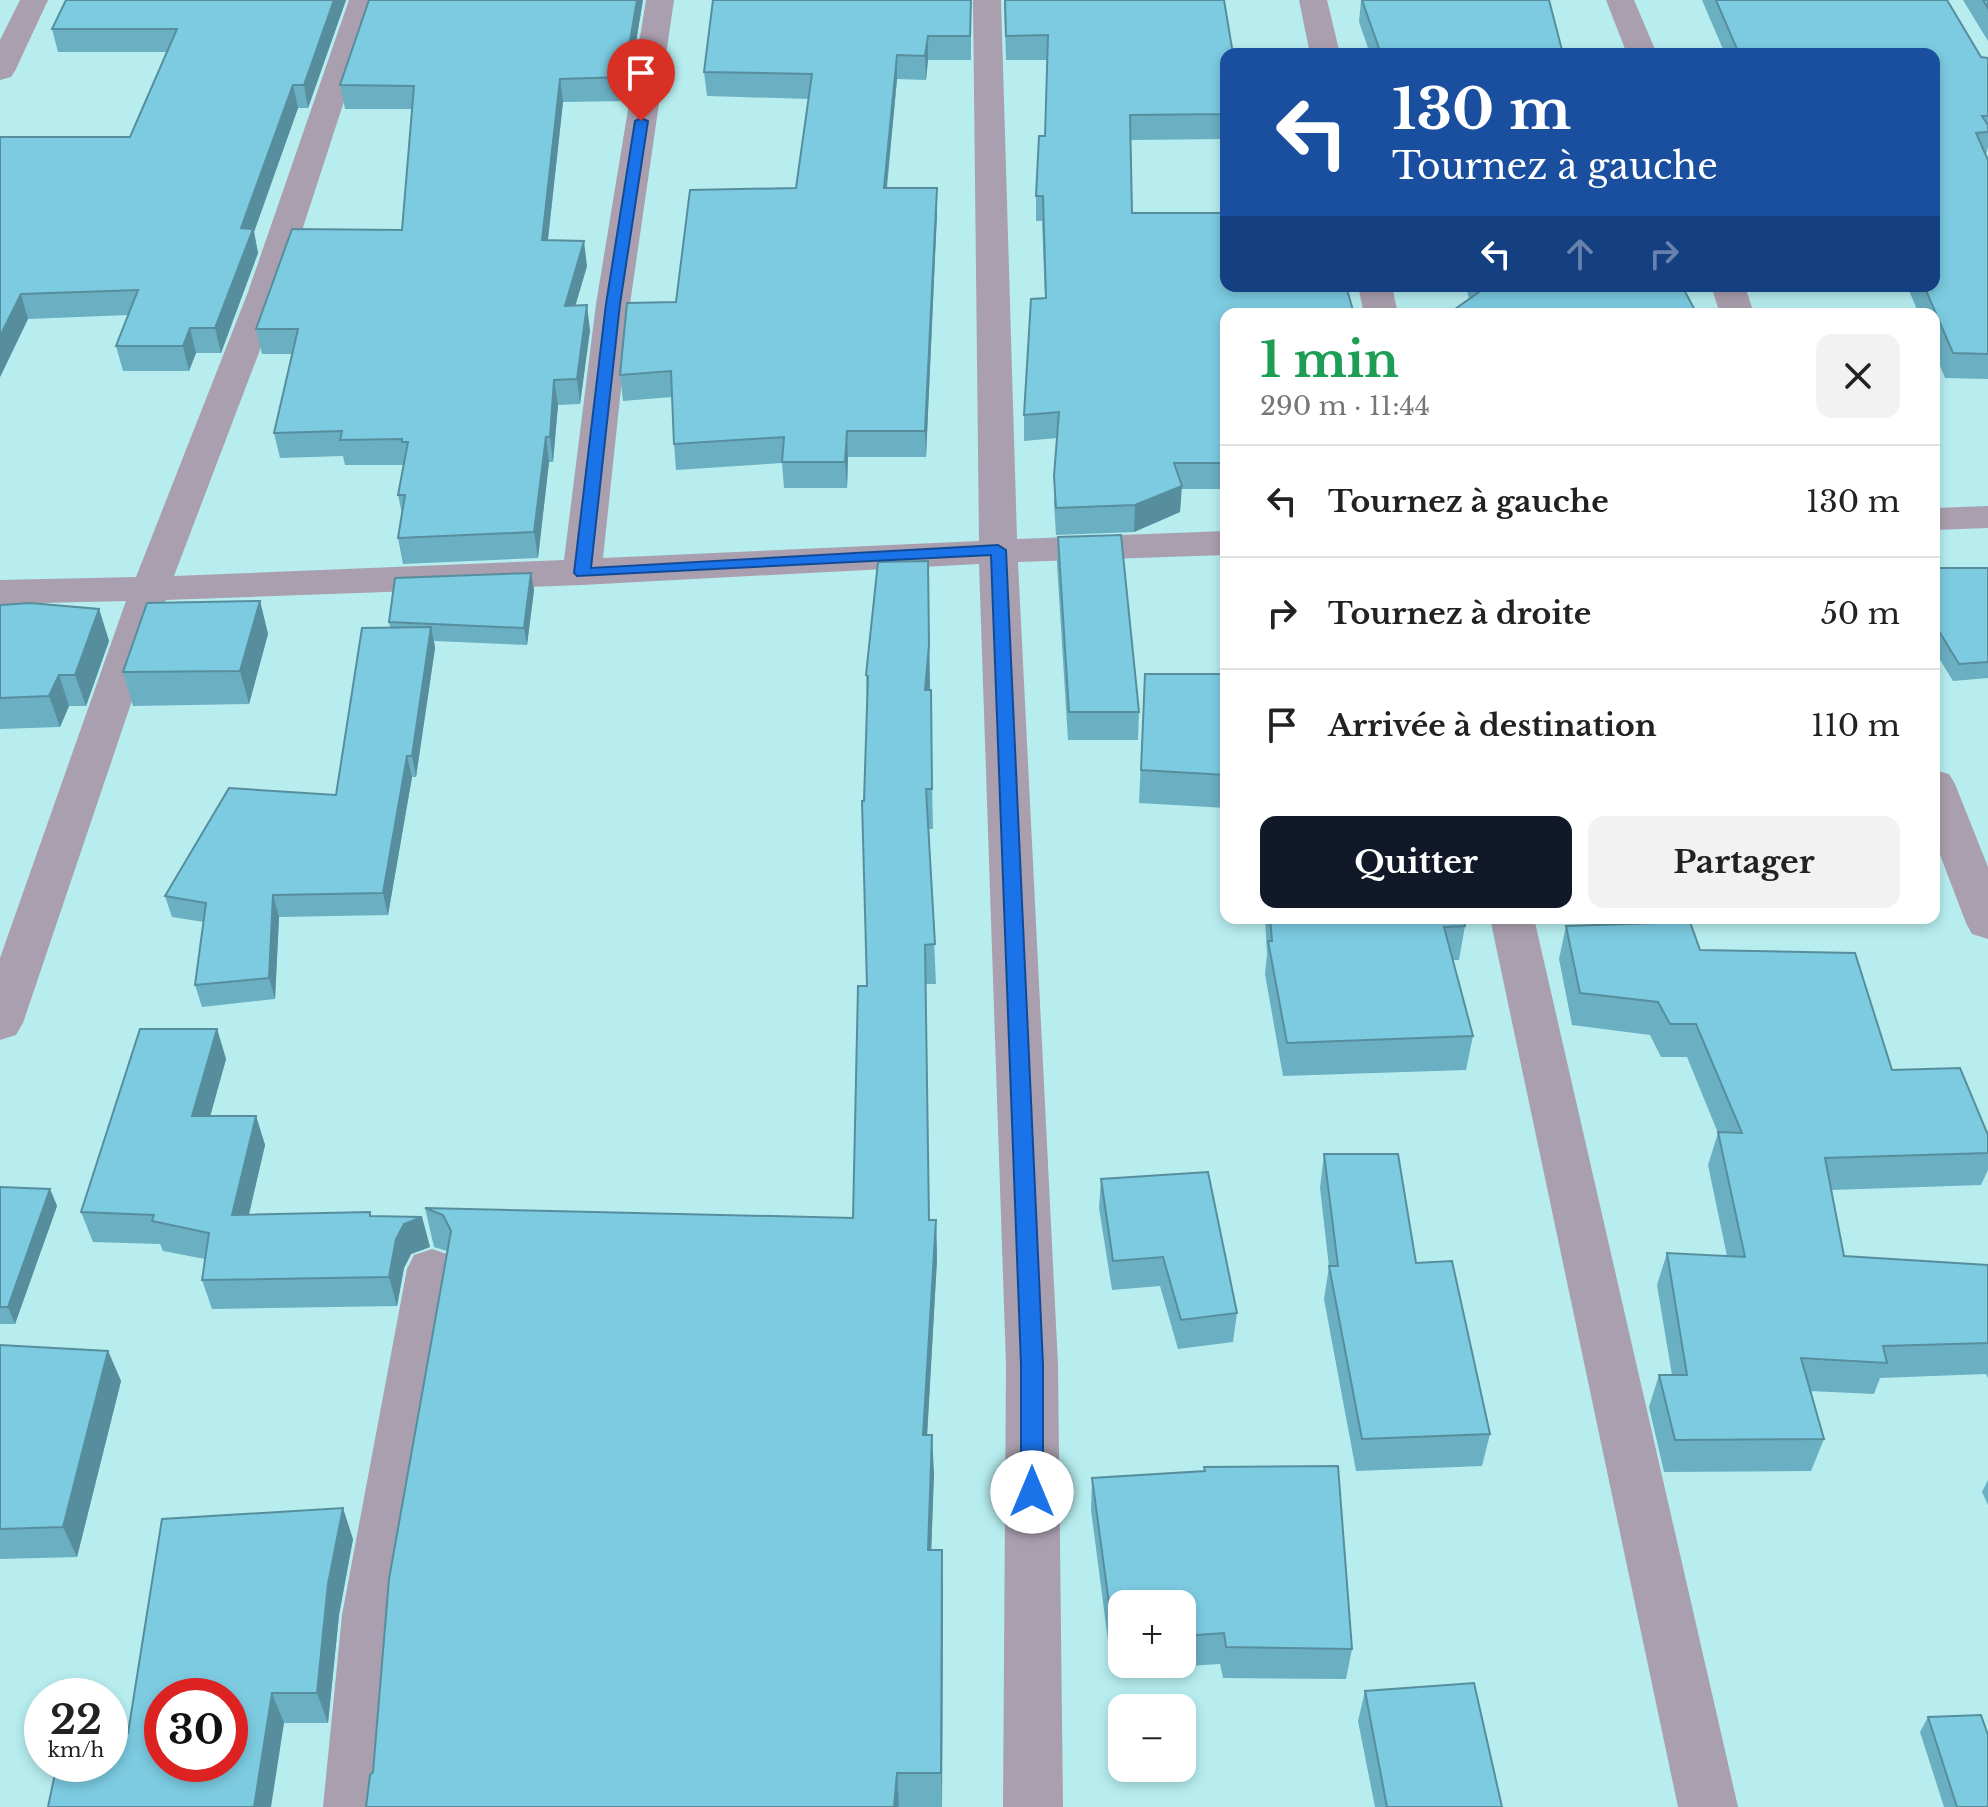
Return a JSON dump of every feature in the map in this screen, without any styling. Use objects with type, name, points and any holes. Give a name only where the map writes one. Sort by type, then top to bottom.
[{"type":"street","points":[[0,71],[34,0]]},
{"type":"street","points":[[0,1023],[150,589],[265,292],[363,0]]},
{"type":"street","points":[[582,573],[613,304],[660,0]]},
{"type":"street","points":[[987,0],[998,550],[1032,1365],[1033,1807]]},
{"type":"street","points":[[1313,0],[1324,48]]},
{"type":"street","points":[[1620,0],[1640,48]]},
{"type":"street","points":[[1940,519],[1988,517]]},
{"type":"street","points":[[0,592],[582,573],[998,550],[1220,543]]},
{"type":"street","points":[[1940,799],[1988,923]]},
{"type":"street","points":[[1513,924],[1708,1807]]},
{"type":"street","points":[[353,1807],[370,1615],[432,1269]]},
{"type":"building","points":[[66,0],[334,0],[304,85],[293,85],[241,228],[253,229],[215,328],[190,328],[183,346],[116,346],[138,290],[21,294],[0,336],[0,137],[130,137],[177,29],[52,29]]},
{"type":"building","points":[[369,0],[637,0],[624,77],[560,79],[542,240],[584,241],[565,306],[587,305],[577,379],[554,380],[550,437],[546,437],[534,532],[398,538],[405,495],[398,495],[408,442],[402,442],[402,439],[340,440],[342,431],[274,433],[298,329],[256,329],[292,229],[402,230],[414,86],[340,85]]},
{"type":"building","points":[[713,0],[971,0],[970,36],[928,36],[925,56],[897,55],[884,188],[937,188],[925,431],[847,431],[845,462],[782,462],[784,437],[674,444],[671,371],[620,375],[627,303],[676,302],[690,190],[796,188],[812,74],[704,72]]},
{"type":"building","points":[[1005,0],[1224,0],[1232,48],[1220,48],[1220,114],[1130,115],[1132,213],[1220,213],[1220,292],[1348,292],[1352,308],[1220,308],[1220,463],[1174,463],[1182,486],[1135,505],[1056,508],[1054,476],[1059,412],[1024,415],[1031,299],[1046,298],[1043,196],[1036,196],[1039,136],[1045,136],[1048,35],[1006,36]]},
{"type":"building","points":[[1362,0],[1549,0],[1561,48],[1379,48]]},
{"type":"building","points":[[1716,0],[1947,0],[1981,57],[1988,58],[1988,116],[1982,116],[1988,125],[1988,132],[1976,133],[1988,160],[1988,354],[1953,353],[1940,323],[1940,308],[1934,308],[1927,292],[1940,292],[1940,48],[1736,48]]},
{"type":"building","points":[[1479,292],[1685,292],[1694,308],[1456,308]]},
{"type":"building","points":[[1121,535],[1139,712],[1069,712],[1058,537]]},
{"type":"building","points":[[928,561],[929,645],[925,690],[931,690],[932,789],[926,789],[935,944],[925,945],[929,1220],[936,1220],[923,1435],[932,1435],[928,1550],[942,1550],[941,1773],[897,1773],[894,1807],[366,1807],[373,1772],[389,1579],[451,1231],[443,1215],[425,1208],[853,1218],[858,986],[867,986],[862,801],[866,675],[878,562]]},
{"type":"building","points":[[1940,568],[1988,568],[1988,662],[1959,664],[1940,633]]},
{"type":"building","points":[[531,573],[524,628],[389,622],[395,578]]},
{"type":"building","points":[[260,601],[240,671],[123,672],[147,603]]},
{"type":"building","points":[[30,603],[99,609],[75,675],[59,675],[49,696],[0,698],[0,605]]},
{"type":"building","points":[[431,627],[412,756],[407,756],[383,893],[273,895],[269,978],[195,985],[206,903],[165,896],[229,788],[336,795],[362,628]]},
{"type":"building","points":[[1145,674],[1220,674],[1220,775],[1141,770]]},
{"type":"building","points":[[1271,924],[1464,924],[1444,927],[1473,1036],[1287,1043],[1268,941],[1272,941]]},
{"type":"building","points":[[1691,924],[1700,950],[1855,953],[1892,1070],[1960,1068],[1988,1135],[1988,1153],[1825,1158],[1844,1256],[1988,1265],[1988,1343],[1883,1346],[1887,1363],[1801,1358],[1824,1439],[1675,1440],[1659,1375],[1687,1375],[1667,1253],[1745,1257],[1718,1132],[1742,1133],[1696,1024],[1670,1024],[1658,1002],[1580,993],[1566,926]]},
{"type":"building","points":[[140,1029],[217,1029],[192,1116],[256,1116],[232,1215],[370,1212],[370,1216],[422,1217],[404,1224],[396,1239],[389,1277],[202,1280],[209,1233],[152,1221],[154,1215],[81,1212]]},
{"type":"building","points":[[1324,1154],[1398,1154],[1416,1263],[1452,1261],[1490,1434],[1362,1439],[1329,1266],[1338,1266]]},
{"type":"building","points":[[1208,1172],[1237,1313],[1181,1320],[1163,1257],[1113,1261],[1101,1179]]},
{"type":"building","points":[[0,1187],[50,1189],[8,1307],[0,1307]]},
{"type":"building","points":[[0,1345],[108,1351],[63,1527],[0,1529]]},
{"type":"building","points":[[1338,1466],[1352,1649],[1226,1647],[1224,1633],[1196,1635],[1196,1590],[1108,1590],[1108,1596],[1092,1478],[1205,1471],[1204,1467]]},
{"type":"building","points":[[343,1508],[328,1584],[317,1693],[272,1693],[254,1807],[48,1807],[53,1782],[128,1782],[128,1733],[162,1519]]},
{"type":"building","points":[[1474,1683],[1502,1807],[1387,1807],[1365,1691]]},
{"type":"building","points":[[1981,1715],[1988,1735],[1988,1807],[1957,1807],[1928,1717]]},
{"type":"route","points":[[641,121],[613,304],[582,573],[998,550],[1032,1365],[1032,1492]]}]
